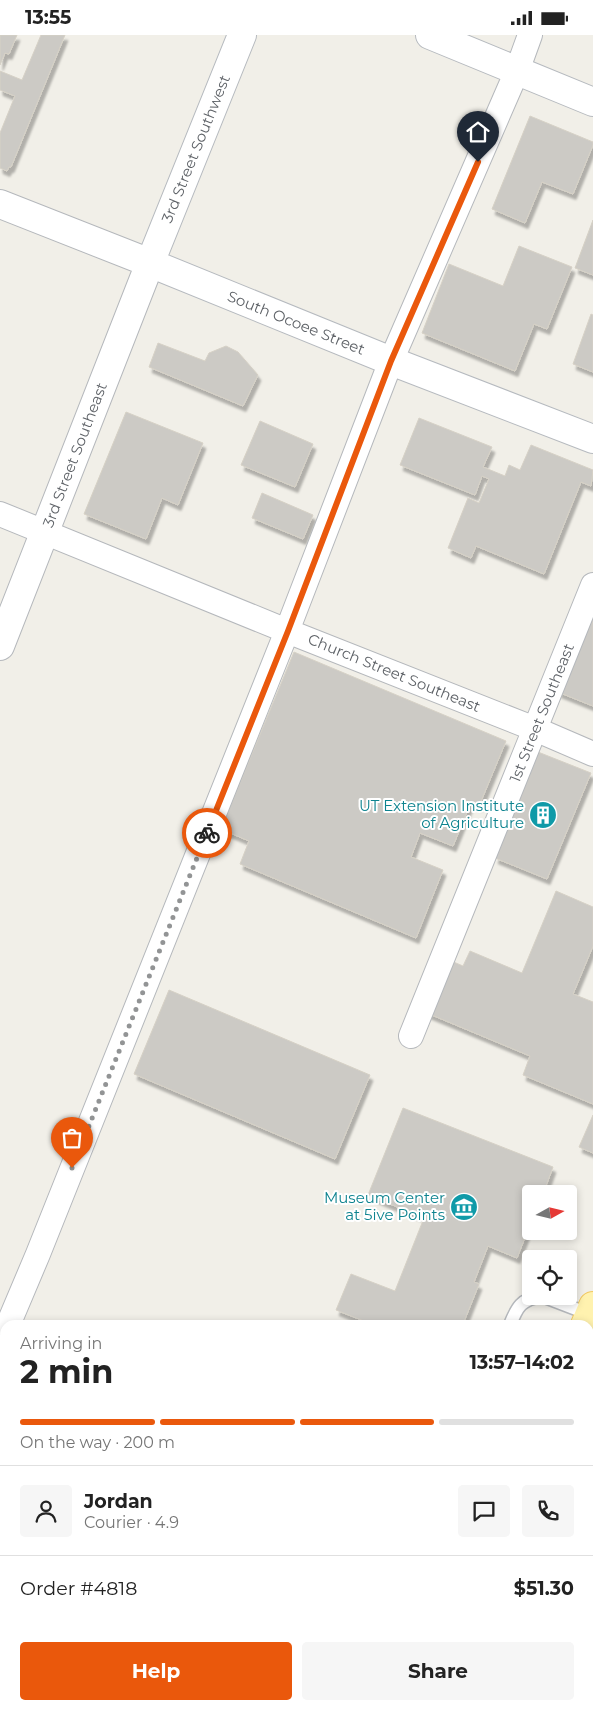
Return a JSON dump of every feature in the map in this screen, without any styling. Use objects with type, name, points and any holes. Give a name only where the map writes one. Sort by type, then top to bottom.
[{"type":"main road","name":"3rd Street Southwest","points":[[150,263],[242,35]]},
{"type":"main road","points":[[430,35],[593,102]]},
{"type":"main road","name":"South Ocoee Street","points":[[0,204],[391,361],[593,439]]},
{"type":"main road","name":"3rd Street Southeast","points":[[0,646],[150,263]]},
{"type":"street","points":[[10,1320],[288,631],[391,361],[517,71],[530,35]]},
{"type":"street","name":"Church Street Southeast","points":[[0,514],[593,754]]},
{"type":"street","name":"1st Street Southeast","points":[[411,1036],[593,585]]},
{"type":"lane","points":[[512,1320],[517,1306],[522,1303]]},
{"type":"lane","points":[[565,1305],[590,1315]]},
{"type":"building","points":[[0,35],[17,35],[9,54],[5,53],[0,65]]},
{"type":"building","points":[[41,35],[65,35],[11,167],[7,171],[0,168],[0,133],[15,96],[0,90],[0,71],[22,80]]},
{"type":"building","points":[[530,116],[593,142],[593,145],[573,194],[542,182],[525,223],[492,209]]},
{"type":"building","points":[[593,220],[593,275],[575,268]]},
{"type":"building","points":[[519,246],[572,267],[547,329],[534,324],[515,371],[422,333],[449,264],[503,286]]},
{"type":"building","points":[[591,314],[593,315],[593,372],[573,364]]},
{"type":"building","points":[[158,343],[205,361],[209,353],[226,346],[238,352],[258,375],[243,406],[149,367]]},
{"type":"building","points":[[126,412],[203,443],[178,505],[162,498],[146,539],[84,514]]},
{"type":"building","points":[[419,418],[492,447],[483,467],[505,476],[509,465],[520,470],[531,445],[593,470],[591,486],[581,482],[544,574],[476,546],[471,558],[448,548],[468,498],[479,503],[489,479],[482,476],[475,495],[400,465]]},
{"type":"building","points":[[260,421],[313,444],[295,487],[241,465]]},
{"type":"building","points":[[262,493],[313,515],[303,539],[252,518]]},
{"type":"building","points":[[588,617],[593,619],[593,706],[558,692]]},
{"type":"building","points":[[294,652],[506,741],[479,806],[471,802],[453,846],[420,833],[411,857],[443,870],[416,938],[240,864],[249,841],[221,829]]},
{"type":"building","name":"UT Extension Institute of Agriculture","points":[[538,752],[591,773],[547,879],[495,858]]},
{"type":"building","points":[[556,891],[593,907],[593,946],[573,994],[593,1002],[593,1104],[523,1075],[530,1056],[427,1013],[449,960],[463,966],[470,951],[522,973]]},
{"type":"building","points":[[169,990],[370,1075],[335,1159],[134,1074]]},
{"type":"building","name":"Museum Center at 5ive Points","points":[[403,1108],[553,1167],[546,1185],[522,1185],[522,1240],[524,1240],[517,1258],[488,1246],[474,1282],[479,1284],[465,1320],[361,1320],[336,1310],[351,1274],[395,1291],[424,1218],[368,1195]]},
{"type":"building","points":[[593,1115],[593,1153],[579,1147]]},
{"type":"way so far","points":[[72,1168],[207,833]]},
{"type":"place","name":"UT Extension Institute of Agriculture","points":[[543,815]]},
{"type":"place","name":"Museum Center at 5ive Points","points":[[464,1207]]},
{"type":"route","points":[[207,833],[288,631],[391,361],[478,162]]}]
